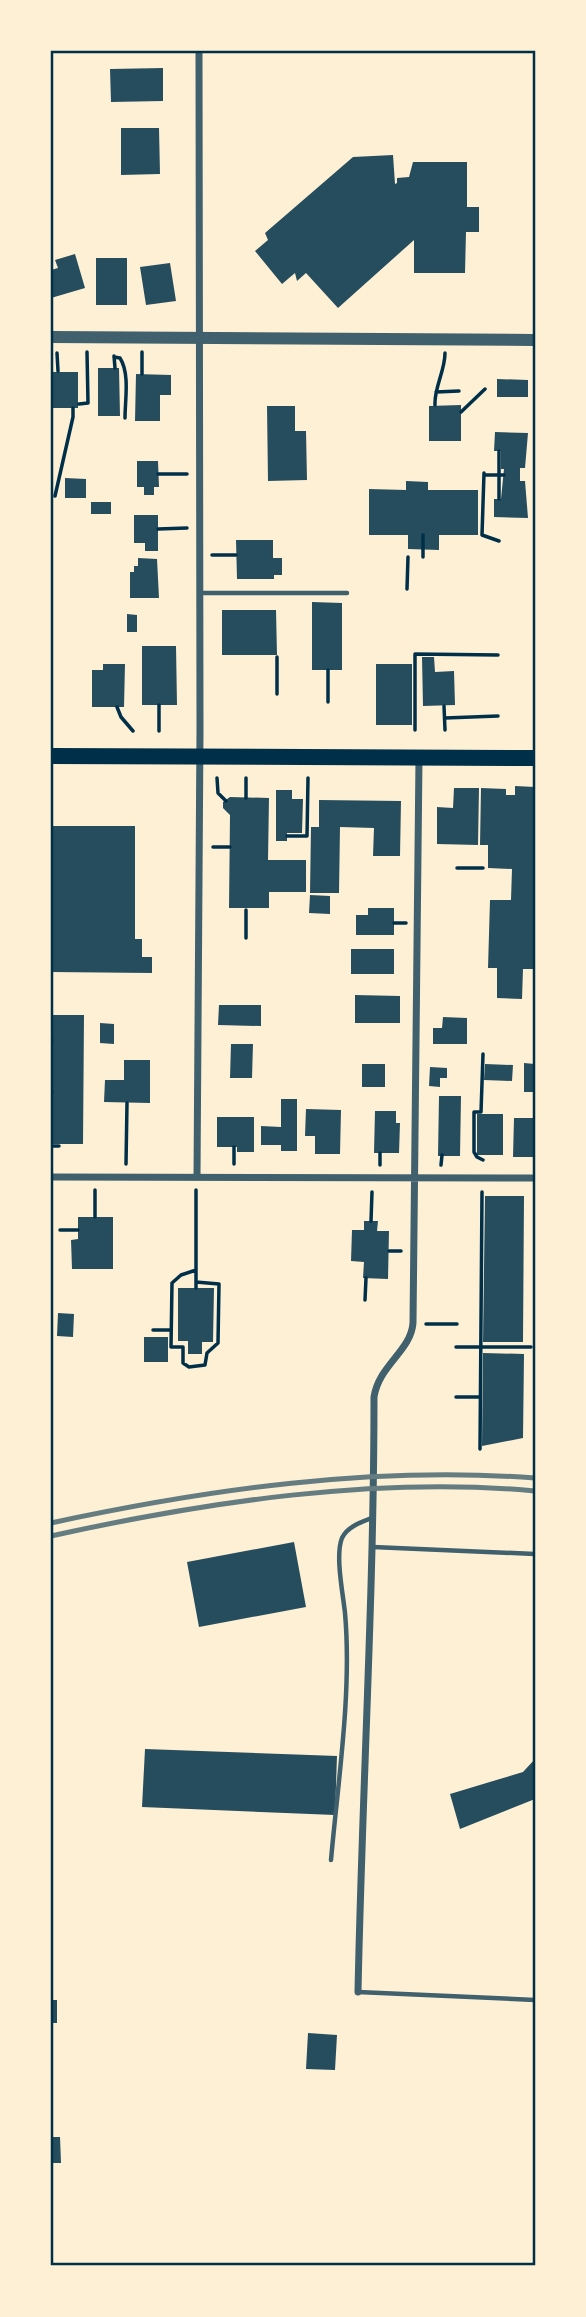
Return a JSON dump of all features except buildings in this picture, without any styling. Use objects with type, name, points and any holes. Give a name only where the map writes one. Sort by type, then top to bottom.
[{"type":"main road","points":[[51,756],[535,758]]},
{"type":"street","points":[[197,1177],[200,757],[199,51]]},
{"type":"street","points":[[54,341],[199,337],[535,340]]},
{"type":"street","points":[[358,1992],[373,1547],[375,1392],[384,1371],[409,1340],[413,1329],[419,757]]},
{"type":"street","points":[[51,1177],[535,1178]]},
{"type":"lane","points":[[200,593],[347,593]]},
{"type":"lane","points":[[331,1860],[346,1678],[346,1628],[339,1552],[342,1537],[357,1524],[373,1517]]},
{"type":"lane","points":[[373,1547],[535,1554]]},
{"type":"lane","points":[[358,1992],[535,2000]]},
{"type":"path","points":[[54,341],[58,372]]},
{"type":"path","points":[[79,404],[88,404],[87,346]]},
{"type":"path","points":[[114,346],[115,368]]},
{"type":"path","points":[[142,346],[142,374]]},
{"type":"path","points":[[114,357],[122,361],[126,377],[125,418]]},
{"type":"path","points":[[435,405],[445,361]]},
{"type":"path","points":[[461,412],[485,389]]},
{"type":"path","points":[[436,392],[459,391]]},
{"type":"path","points":[[55,496],[73,408]]},
{"type":"path","points":[[499,451],[499,499]]},
{"type":"path","points":[[158,474],[187,474]]},
{"type":"path","points":[[499,541],[482,535],[484,474],[501,475]]},
{"type":"path","points":[[158,529],[187,528]]},
{"type":"path","points":[[423,535],[423,557]]},
{"type":"path","points":[[212,555],[236,555]]},
{"type":"path","points":[[407,589],[408,557]]},
{"type":"path","points":[[415,730],[415,654],[498,654]]},
{"type":"path","points":[[277,657],[277,694]]},
{"type":"path","points":[[328,670],[328,702]]},
{"type":"path","points":[[159,705],[159,731]]},
{"type":"path","points":[[444,706],[445,730]]},
{"type":"path","points":[[117,707],[121,718],[133,731]]},
{"type":"path","points":[[444,718],[498,716]]},
{"type":"path","points":[[217,778],[218,793],[226,801]]},
{"type":"path","points":[[246,778],[246,797]]},
{"type":"path","points":[[286,836],[307,836],[308,778]]},
{"type":"path","points":[[211,846],[230,847]]},
{"type":"path","points":[[457,868],[483,868]]},
{"type":"path","points":[[246,910],[246,938]]},
{"type":"path","points":[[483,1054],[481,1112],[474,1112],[474,1153],[483,1160]]},
{"type":"path","points":[[126,1165],[127,1103]]},
{"type":"path","points":[[51,1146],[59,1146]]},
{"type":"path","points":[[234,1147],[234,1164]]},
{"type":"path","points":[[380,1153],[380,1165]]},
{"type":"path","points":[[441,1165],[442,1155]]},
{"type":"path","points":[[95,1190],[95,1217]]},
{"type":"path","points":[[196,1190],[196,1270],[196,1285],[220,1285],[218,1343],[207,1353],[205,1365],[189,1367],[184,1365],[183,1347],[171,1347],[172,1283],[181,1275],[196,1270]]},
{"type":"path","points":[[371,1221],[372,1191]]},
{"type":"path","points":[[480,1449],[482,1191]]},
{"type":"path","points":[[60,1230],[78,1230]]},
{"type":"path","points":[[388,1251],[403,1251]]},
{"type":"path","points":[[365,1300],[366,1278]]},
{"type":"path","points":[[426,1324],[457,1324]]},
{"type":"path","points":[[153,1330],[171,1330]]},
{"type":"path","points":[[456,1347],[531,1347]]},
{"type":"path","points":[[456,1397],[480,1397]]},
{"type":"railway","points":[[51,1523],[170,1500],[292,1483],[413,1475],[535,1478]]},
{"type":"railway","points":[[51,1536],[170,1513],[292,1495],[415,1487],[535,1491]]}]
